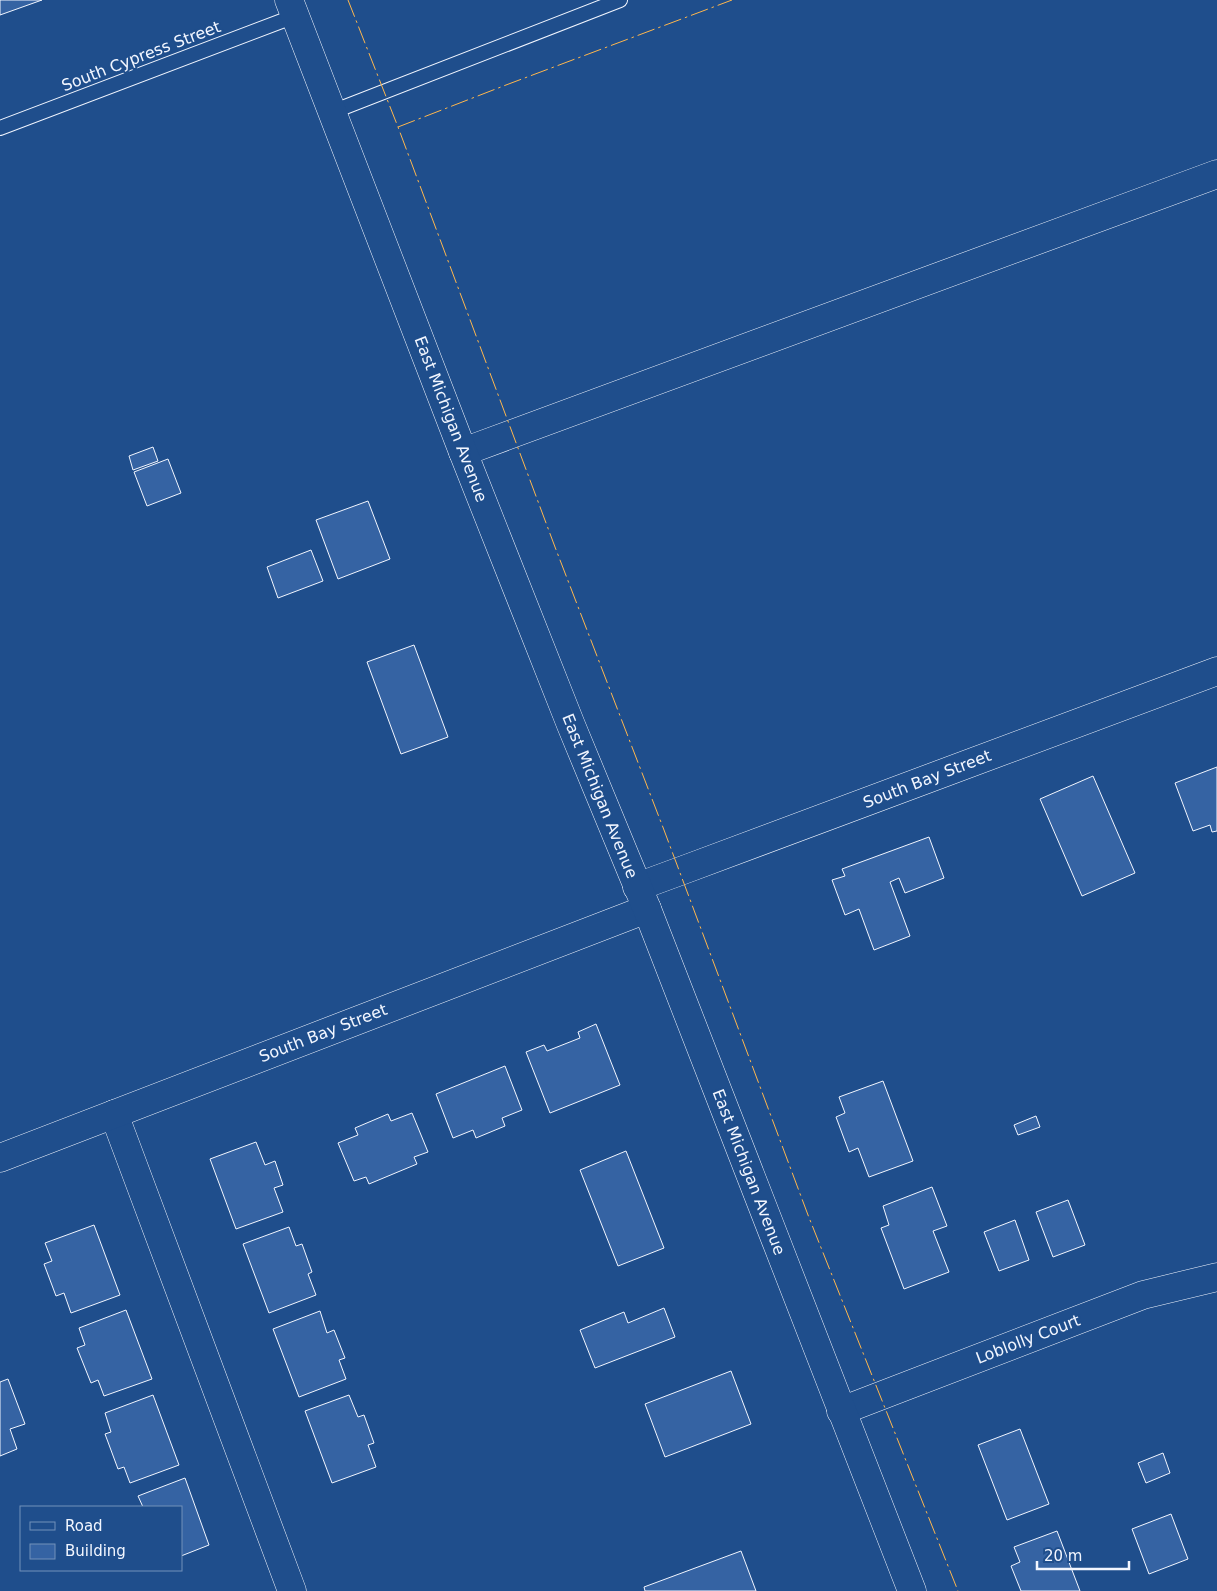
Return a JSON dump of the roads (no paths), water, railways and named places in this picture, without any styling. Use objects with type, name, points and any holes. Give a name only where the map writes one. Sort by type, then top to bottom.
[{"type":"street","name":"East Michigan Avenue","points":[[292,8],[463,452],[642,898],[912,1591]]},
{"type":"street","points":[[463,452],[1217,174]]},
{"type":"street","name":"South Bay Street","points":[[0,1158],[114,1114],[642,898],[801,827],[1217,671]]},
{"type":"street","points":[[114,1114],[292,1591]]},
{"type":"street","name":"Loblolly Court","points":[[842,1411],[1143,1295],[1217,1277]]},
{"type":"lane","points":[[332,112],[620,0]]},
{"type":"lane","name":"South Cypress Street","points":[[0,128],[292,8]]}]
